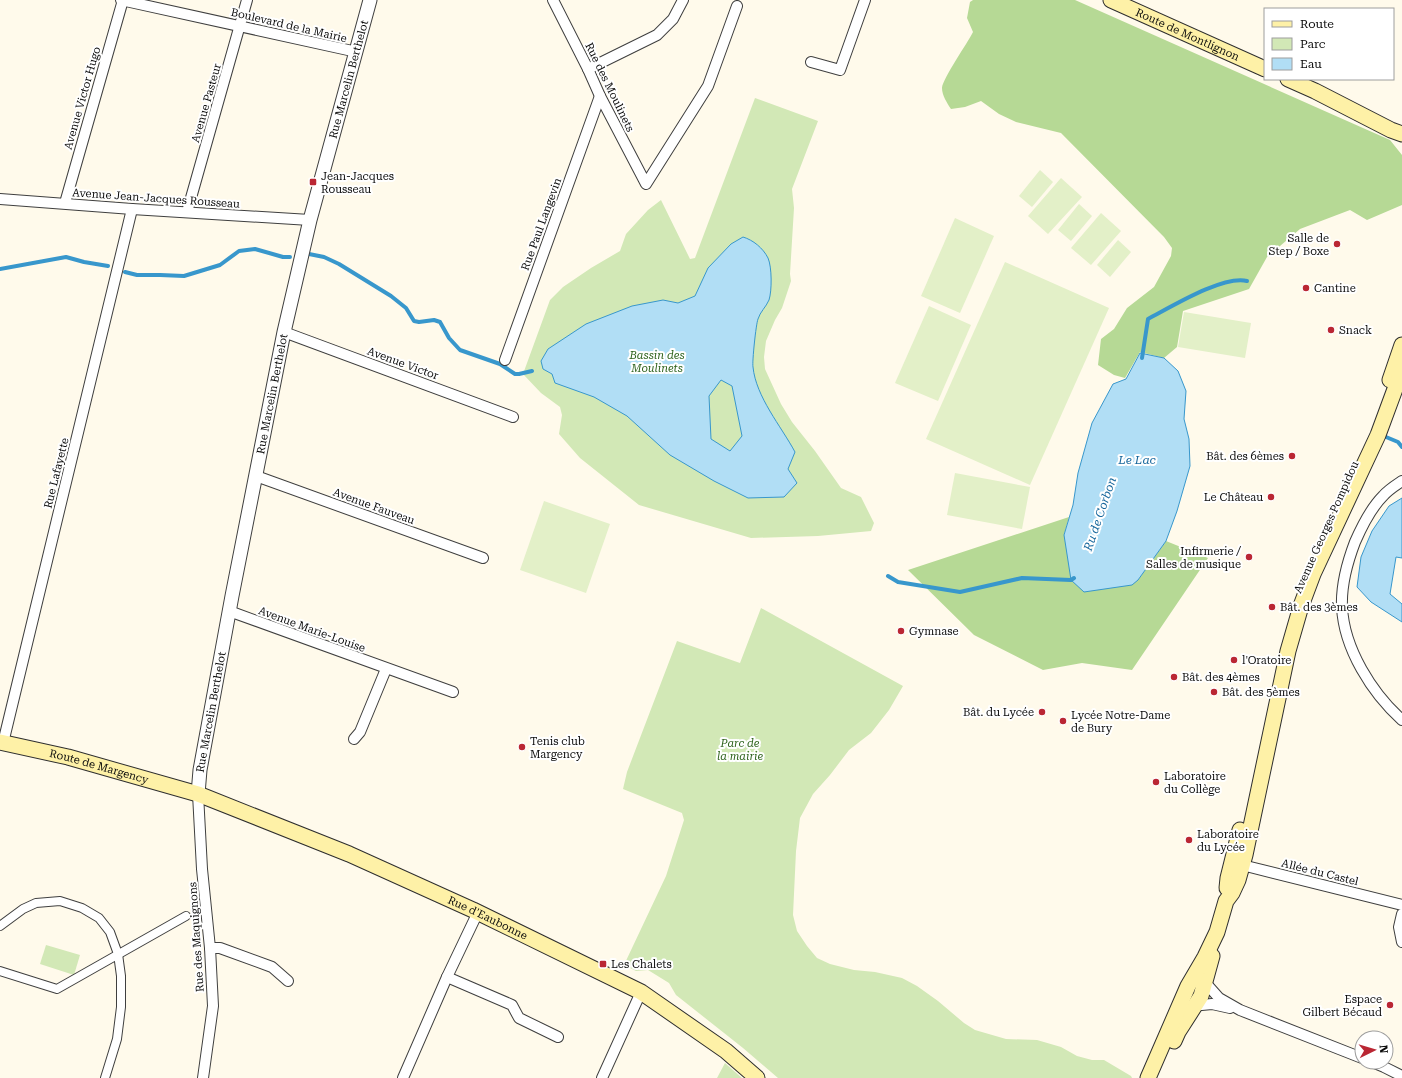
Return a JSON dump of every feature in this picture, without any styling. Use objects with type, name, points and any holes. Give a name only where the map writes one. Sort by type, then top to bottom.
[{"type":"main road","name":"Route de Montlignon","points":[[1111,0],[1264,69]]},
{"type":"main road","points":[[1290,80],[1315,91],[1398,134]]},
{"type":"main road","name":"Avenue Georges Pompidou","points":[[1237,864],[1288,617],[1295,594],[1377,414],[1402,345]]},
{"type":"main road","name":"Avenue Georges Pompidou","points":[[1148,1078],[1190,1001],[1201,996],[1198,981],[1214,949],[1217,932],[1226,901],[1228,878],[1237,864],[1292,636],[1313,574],[1378,435],[1402,370]]},
{"type":"main road","name":"Route de Margency","points":[[1,742],[68,757],[198,794]]},
{"type":"main road","name":"Rue d'Eaubonne","points":[[198,794],[349,854],[478,912],[642,992],[726,1051],[757,1078]]},
{"type":"main road","name":"Avenue Georges Pompidou","points":[[1157,1078],[1190,1001]]},
{"type":"street","name":"Boulevard de la Mairie","points":[[122,0],[357,52]]},
{"type":"street","name":"Avenue Victor Hugo","points":[[65,203],[122,0]]},
{"type":"street","name":"Avenue Pasteur","points":[[187,212],[248,0]]},
{"type":"street","name":"Rue Marcelin Berthelot","points":[[198,794],[200,770],[229,611],[284,332],[310,220],[370,0]]},
{"type":"street","name":"Rue des Moulinets","points":[[553,0],[600,96],[646,184],[708,86],[737,6]]},
{"type":"street","points":[[588,69],[657,35],[673,18],[684,0]]},
{"type":"street","points":[[810,62],[840,70],[865,0]]},
{"type":"street","name":"Rue Paul Langevin","points":[[505,360],[600,96]]},
{"type":"street","name":"Avenue Jean-Jacques Rousseau","points":[[0,198],[132,209],[310,220]]},
{"type":"street","name":"Rue Lafayette","points":[[1,742],[132,209]]},
{"type":"street","name":"Avenue Victor","points":[[284,332],[513,417]]},
{"type":"street","name":"Avenue Fauveau","points":[[256,476],[483,558]]},
{"type":"street","points":[[1401,718],[1376,692],[1354,655],[1343,619],[1342,600],[1344,577],[1350,556],[1365,522],[1383,495],[1402,481]]},
{"type":"street","name":"Avenue Marie-Louise","points":[[229,611],[453,692]]},
{"type":"street","points":[[354,739],[360,732],[386,669]]},
{"type":"street","name":"Rue des Maquignons","points":[[198,794],[202,869],[210,948],[213,1006],[203,1078]]},
{"type":"street","name":"Allée du Castel","points":[[1237,864],[1402,905]]},
{"type":"street","points":[[0,926],[23,909],[36,903],[60,901],[82,908],[99,918],[110,932],[118,954],[121,976],[121,1006],[117,1039],[105,1078]]},
{"type":"street","points":[[403,1078],[447,977],[478,912]]},
{"type":"street","points":[[1402,914],[1399,927],[1402,942]]},
{"type":"street","points":[[0,972],[57,989],[186,916]]},
{"type":"street","points":[[210,948],[220,948],[272,967],[288,981]]},
{"type":"street","points":[[447,977],[512,1005],[519,1018],[558,1037]]},
{"type":"street","points":[[1198,981],[1219,998],[1240,1010],[1354,1055]]},
{"type":"street","points":[[602,1078],[642,992]]},
{"type":"street","points":[[1190,1001],[1240,1010]]},
{"type":"street","points":[[1391,1070],[1402,1076]]},
{"type":"green space","points":[[973,0],[1075,0],[1390,140],[1402,155],[1402,205],[1367,220],[1350,210],[1300,229],[1267,257],[1249,289],[1183,311],[1177,347],[1164,358],[1140,352],[1125,378],[1114,375],[1098,365],[1101,339],[1114,329],[1127,308],[1154,287],[1171,256],[1172,248],[1164,237],[1061,133],[1016,122],[999,114],[981,101],[965,107],[951,109],[946,102],[942,91],[943,83],[973,32],[967,18],[970,2]]},
{"type":"green space","name":"Bassin des Moulinets","points":[[755,98],[818,121],[792,189],[794,208],[790,274],[791,281],[782,308],[766,341],[764,357],[765,369],[781,404],[792,422],[841,488],[861,497],[874,523],[871,531],[818,536],[751,538],[639,505],[580,458],[559,434],[562,415],[560,407],[541,393],[523,374],[550,300],[563,287],[620,251],[626,234],[648,210],[661,200],[690,259],[695,258]]},
{"type":"green space","points":[[1040,170],[1053,182],[1032,207],[1019,196]]},
{"type":"green space","points":[[1061,178],[1082,197],[1048,234],[1028,216]]},
{"type":"green space","points":[[1079,204],[1092,216],[1071,241],[1058,230]]},
{"type":"green space","points":[[1101,213],[1121,231],[1091,265],[1071,248]]},
{"type":"green space","points":[[955,218],[994,236],[960,313],[921,296]]},
{"type":"green space","points":[[1118,240],[1131,252],[1110,277],[1097,265]]},
{"type":"green space","points":[[1005,262],[1109,308],[1030,485],[926,439]]},
{"type":"green space","points":[[929,306],[971,325],[938,401],[895,383]]},
{"type":"green space","points":[[1184,312],[1251,323],[1245,358],[1178,347]]},
{"type":"green space","points":[[955,473],[1030,487],[1022,529],[947,515]]},
{"type":"green space","points":[[544,501],[610,524],[586,593],[520,570]]},
{"type":"green space","points":[[1069,517],[1064,535],[1138,580],[1166,541],[1208,558],[1132,670],[1082,663],[1043,670],[974,635],[908,570]]},
{"type":"green space","name":"Parc de la mairie","points":[[761,608],[903,686],[889,710],[871,733],[849,750],[813,794],[800,818],[796,851],[793,915],[797,931],[807,946],[817,958],[830,964],[854,970],[875,972],[902,978],[917,986],[975,1030],[1006,1039],[1037,1040],[1061,1047],[1077,1056],[1092,1060],[1104,1060],[1132,1078],[778,1078],[676,995],[669,983],[648,970],[636,971],[624,965],[666,876],[684,820],[682,813],[623,789],[627,772],[677,641],[740,663]]},
{"type":"green space","points":[[46,945],[80,955],[74,975],[40,964]]},
{"type":"green space","points":[[725,1063],[742,1078],[717,1078]]},
{"type":"water","name":"Bassin des Moulinets","points":[[743,237],[747,238],[761,248],[766,254],[769,262],[771,291],[768,303],[759,316],[757,322],[753,367],[755,378],[764,400],[795,452],[788,469],[797,483],[784,497],[748,498],[714,481],[670,455],[627,416],[594,397],[555,383],[552,374],[543,369],[541,361],[548,349],[586,324],[632,306],[663,300],[678,303],[695,296],[708,268],[731,244]],"holes":[[[721,380],[732,386],[742,436],[730,451],[711,439],[709,396]]]},
{"type":"water","name":"Le Lac","points":[[1140,353],[1164,358],[1178,371],[1186,391],[1184,419],[1189,439],[1190,466],[1177,511],[1166,541],[1138,580],[1132,585],[1084,592],[1071,580],[1064,535],[1073,505],[1078,473],[1092,423],[1113,384],[1126,379]]},
{"type":"water","points":[[1402,498],[1402,558],[1396,557],[1390,594],[1402,604],[1402,622],[1371,602],[1357,587],[1361,557],[1372,531],[1389,506]]},
{"type":"waterway","name":"Ru de Corbon","points":[[125,272],[137,275],[184,276],[220,265],[239,251],[255,249],[283,257],[290,257]]},
{"type":"waterway","name":"Ru de Corbon","points":[[309,254],[324,257],[339,264],[391,296],[406,308],[414,321],[419,322],[434,320],[440,322],[449,338],[460,350],[500,364],[515,374],[532,371]]},
{"type":"waterway","name":"Ru de Corbon","points":[[0,269],[66,257],[108,266]]},
{"type":"waterway","name":"Ru de Corbon","points":[[1142,358],[1148,319],[1211,287],[1237,280],[1247,281]]},
{"type":"waterway","name":"Ru de Corbon","points":[[1386,437],[1398,442],[1402,447]]},
{"type":"waterway","name":"Ru de Corbon","points":[[888,576],[898,582],[960,592],[1022,578],[1071,580],[1074,578]]},
{"type":"place","name":"Jean-Jacques Rousseau","points":[[313,182]]},
{"type":"place","name":"Salle de Step / Boxe","points":[[1337,244]]},
{"type":"place","name":"Cantine","points":[[1306,288]]},
{"type":"place","name":"Snack","points":[[1331,330]]},
{"type":"place","name":"Bât. des 6èmes","points":[[1292,456]]},
{"type":"place","name":"Le Château","points":[[1271,497]]},
{"type":"place","name":"Infirmerie / Salles de musique","points":[[1249,557]]},
{"type":"place","name":"Bât. des 3èmes","points":[[1272,607]]},
{"type":"place","name":"Gymnase","points":[[901,631]]},
{"type":"place","name":"l'Oratoire","points":[[1234,660]]},
{"type":"place","name":"Bât. des 4èmes","points":[[1174,677]]},
{"type":"place","name":"Bât. des 5èmes","points":[[1214,692]]},
{"type":"place","name":"Bât. du Lycée","points":[[1042,712]]},
{"type":"place","name":"Lycée Notre-Dame de Bury","points":[[1063,721]]},
{"type":"place","name":"Tenis club Margency","points":[[522,747]]},
{"type":"place","name":"Laboratoire du Collège","points":[[1156,782]]},
{"type":"place","name":"Laboratoire du Lycée","points":[[1189,840]]},
{"type":"place","name":"Les Chalets","points":[[603,964]]},
{"type":"place","name":"Espace Gilbert Bécaud","points":[[1390,1005]]}]
